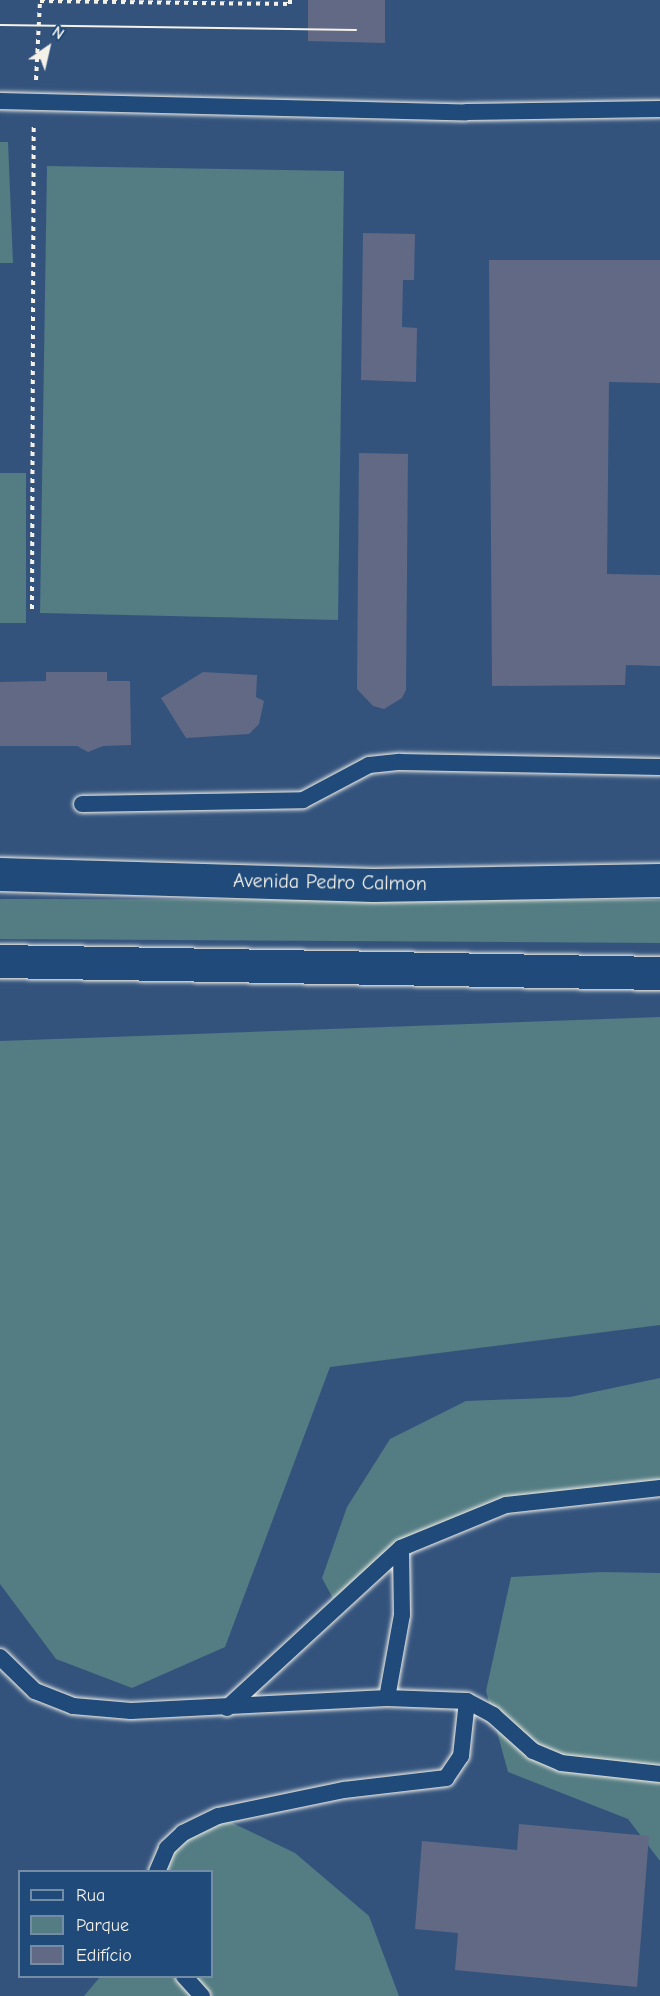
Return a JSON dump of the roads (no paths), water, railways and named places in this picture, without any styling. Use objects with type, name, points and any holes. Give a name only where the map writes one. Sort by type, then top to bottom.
[{"type":"street","name":"Avenida Pedro Calmon","points":[[0,874],[373,885],[660,880]]},
{"type":"street","points":[[0,961],[660,973]]},
{"type":"lane","points":[[0,101],[466,112],[660,109]]},
{"type":"lane","points":[[82,804],[303,800],[369,765],[400,762],[660,766]]},
{"type":"lane","points":[[227,1708],[401,1548],[506,1505],[660,1488]]},
{"type":"lane","points":[[387,1698],[402,1615],[401,1548]]},
{"type":"lane","points":[[0,1656],[35,1691],[73,1706],[131,1711],[227,1708],[387,1698],[467,1701],[493,1715],[533,1751],[561,1763],[660,1774]]},
{"type":"lane","points":[[158,1870],[167,1848],[183,1833],[218,1816],[344,1790],[446,1778],[461,1756],[467,1701]]},
{"type":"lane","points":[[185,1978],[202,1996]]},
{"type":"tram line","points":[[0,25],[356,30]]}]
